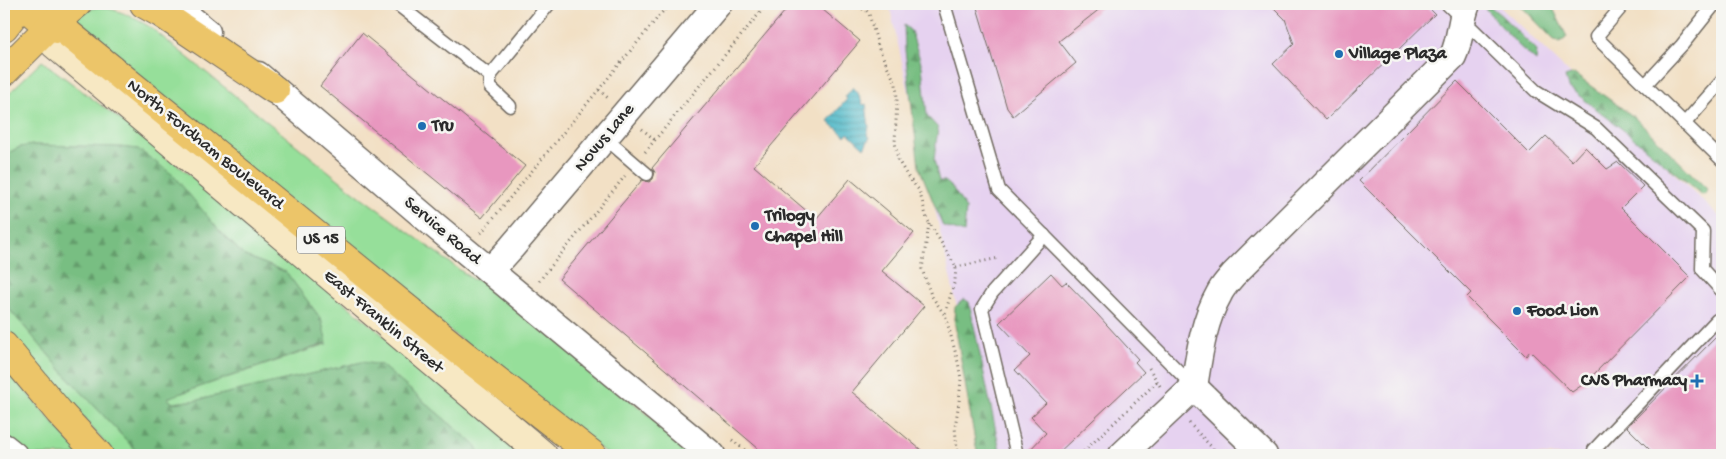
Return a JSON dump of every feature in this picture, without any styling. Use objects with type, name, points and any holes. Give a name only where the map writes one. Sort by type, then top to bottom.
[{"type":"highway","points":[[4,27],[22,4]]},
{"type":"highway","name":"US 15","points":[[22,4],[49,27]]},
{"type":"highway","points":[[4,72],[49,27],[77,4]]},
{"type":"highway","points":[[144,4],[162,14],[275,90]]},
{"type":"highway","name":"North Fordham Boulevard","points":[[49,27],[65,31],[402,306],[593,455]]},
{"type":"highway","points":[[4,346],[99,455]]},
{"type":"main road","name":"East Franklin Street","points":[[49,27],[54,44],[542,455]]},
{"type":"street","name":"Service Road","points":[[173,4],[712,455]]},
{"type":"street","name":"Novus Lane","points":[[490,271],[605,138],[710,6]]},
{"type":"street","points":[[1122,455],[1194,387],[1201,342],[1210,311],[1219,293],[1239,268],[1453,56],[1458,44],[1458,8]]},
{"type":"street","points":[[1194,387],[1264,455]]},
{"type":"street","points":[[4,447],[14,455]]},
{"type":"lane","points":[[397,4],[490,76]]},
{"type":"lane","points":[[510,106],[490,87],[490,76],[549,4]]},
{"type":"lane","points":[[944,4],[998,190],[1194,387]]},
{"type":"lane","points":[[1624,4],[1596,36],[1722,160]]},
{"type":"lane","points":[[1645,85],[1716,7]]},
{"type":"lane","points":[[1458,8],[1536,91],[1596,128],[1703,231],[1702,269],[1722,291]]},
{"type":"lane","points":[[1684,124],[1722,81]]},
{"type":"lane","points":[[605,138],[647,174]]},
{"type":"lane","points":[[1017,455],[982,309],[992,292],[1044,235]]},
{"type":"lane","points":[[1594,450],[1717,320],[1722,319]]},
{"type":"path","points":[[479,236],[664,10],[681,4]]},
{"type":"path","points":[[643,154],[767,4]]},
{"type":"path","points":[[848,4],[859,5],[869,14],[879,49],[896,84],[898,99],[895,142],[898,160],[919,190],[930,224],[956,267],[955,280],[944,314]]},
{"type":"path","points":[[599,90],[611,100]]},
{"type":"path","points":[[643,130],[655,140]]},
{"type":"path","points":[[537,283],[626,174]]},
{"type":"path","points":[[930,224],[922,269],[931,295],[944,314],[958,362],[960,379],[959,402],[955,427],[957,449],[960,455]]},
{"type":"path","points":[[956,267],[1004,256]]},
{"type":"path","points":[[1080,455],[1157,382]]},
{"type":"path","points":[[1184,418],[1219,455]]},
{"type":"shaded area","points":[[889,4],[1497,4],[1722,219],[1722,455],[990,455]]},
{"type":"green space","points":[[1487,4],[1502,16],[1537,51],[1536,61],[1519,46],[1483,6]]},
{"type":"green space","points":[[1519,4],[1551,4],[1567,37],[1560,43],[1553,39]]},
{"type":"green space","points":[[99,7],[125,14],[150,27],[353,191],[472,279],[488,283],[697,455],[609,455],[549,411],[142,82],[74,19],[83,11]]},
{"type":"green space","points":[[904,25],[911,31],[922,66],[927,116],[938,128],[934,160],[939,181],[945,181],[952,187],[966,209],[964,233],[943,226],[919,167],[905,50]]},
{"type":"green space","points":[[42,61],[150,142],[528,455],[479,455],[475,445],[381,365],[362,362],[198,400],[173,403],[167,398],[327,344],[321,319],[286,272],[245,256],[138,149],[33,145],[20,147],[4,155],[4,98]]},
{"type":"green space","points":[[1574,74],[1634,117],[1707,189],[1706,194],[1702,195],[1568,87],[1565,77]]},
{"type":"green space","points":[[33,145],[138,149],[173,175],[223,235],[245,256],[286,272],[321,319],[327,343],[167,398],[173,403],[198,400],[362,362],[381,365],[475,445],[480,455],[140,455],[64,373],[4,303],[4,155],[20,147]]},
{"type":"green space","points":[[964,299],[969,302],[1001,455],[978,455],[976,447],[954,319],[955,307]]},
{"type":"green space","points":[[4,303],[64,373],[140,455],[116,455],[109,448],[4,325]]},
{"type":"green space","points":[[4,366],[81,455],[25,455],[4,436]]},
{"type":"water","points":[[853,87],[863,105],[866,104],[869,127],[867,135],[870,137],[864,148],[848,133],[845,136],[828,121],[847,99],[845,97]]},
{"type":"building","name":"Trilogy Chapel Hill","points":[[791,4],[816,4],[860,41],[754,166],[816,219],[850,179],[914,233],[882,271],[924,306],[852,392],[927,455],[766,455],[559,279],[642,180],[649,182],[653,179],[655,172],[652,168]]},
{"type":"building","points":[[976,4],[1106,4],[1059,41],[1076,63],[1013,116],[1007,108]]},
{"type":"building","name":"Village Plaza","points":[[1270,4],[1425,4],[1435,14],[1326,120],[1273,64],[1294,44],[1285,19]]},
{"type":"building","name":"Tru","points":[[362,33],[525,166],[482,218],[320,86]]},
{"type":"building","points":[[1457,81],[1529,153],[1546,136],[1572,161],[1585,147],[1607,169],[1618,162],[1643,186],[1621,208],[1690,277],[1585,383],[1572,392],[1530,351],[1526,356],[1467,297],[1471,293],[1359,181]]},
{"type":"building","points":[[1051,273],[1062,285],[1066,282],[1097,314],[1138,359],[1135,362],[1144,372],[1056,455],[1025,455],[1046,433],[1031,417],[1046,403],[1015,370],[1030,356],[999,323]]},
{"type":"building","name":"CVS Pharmacy","points":[[1722,331],[1722,455],[1655,455],[1627,427]]},
{"type":"place","name":"Village Plaza","points":[[1339,54]]},
{"type":"place","name":"Tru","points":[[422,126]]},
{"type":"place","name":"Trilogy Chapel Hill","points":[[755,226]]},
{"type":"place","name":"Food Lion","points":[[1517,311]]},
{"type":"place","name":"CVS Pharmacy","points":[[1697,381]]}]
